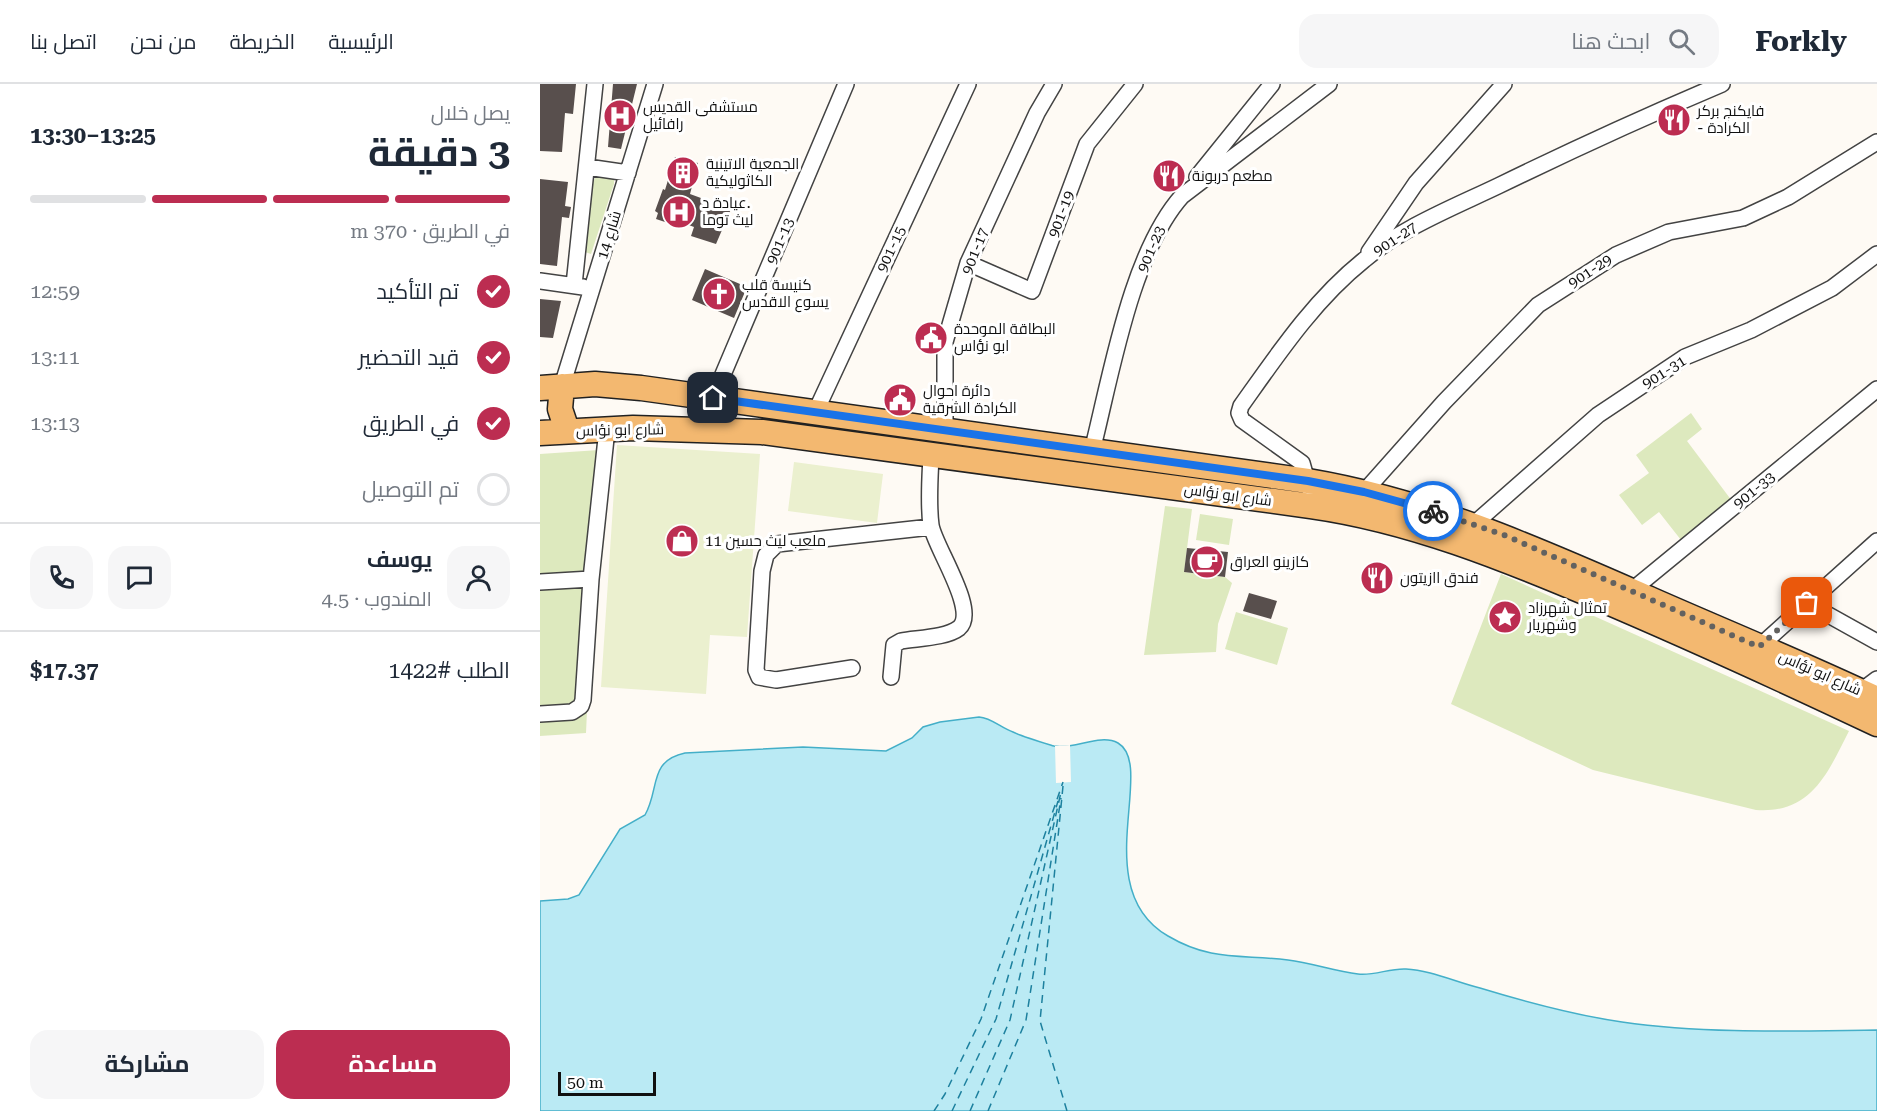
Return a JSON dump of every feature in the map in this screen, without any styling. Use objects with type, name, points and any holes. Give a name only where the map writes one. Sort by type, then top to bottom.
[{"type":"main road","name":"شارع ابو نؤاس","points":[[551,387],[618,385],[1308,481],[1364,492],[1474,524],[1759,647],[1872,690]]},
{"type":"main road","points":[[540,403],[551,387]]},
{"type":"main road","points":[[551,387],[567,430]]},
{"type":"main road","name":"شارع ابو نؤاس","points":[[540,433],[607,429],[762,432],[1311,506],[1397,524],[1497,556],[1711,646],[1877,724]]},
{"type":"street","points":[[574,285],[595,84]]},
{"type":"street","name":"شارع 14","points":[[551,387],[592,288],[655,84]]},
{"type":"street","name":"901-13","points":[[713,398],[846,84]]},
{"type":"street","name":"901-15","points":[[814,413],[968,84]]},
{"type":"street","name":"901-17","points":[[945,431],[945,342],[968,263],[1036,113],[1054,84]]},
{"type":"street","name":"901-19","points":[[968,263],[1032,291],[1087,144],[1135,84]]},
{"type":"street","points":[[1182,196],[1272,84]]},
{"type":"street","name":"901-23","points":[[1092,451],[1125,321],[1149,246],[1166,216],[1182,196],[1329,84]]},
{"type":"street","points":[[1364,260],[1416,183],[1504,84]]},
{"type":"street","name":"901-27","points":[[1311,506],[1308,481],[1302,464],[1242,420],[1239,413],[1241,406],[1288,340],[1324,298],[1364,260],[1407,230],[1616,129],[1722,84]]},
{"type":"street","name":"901-29","points":[[1364,492],[1444,402],[1539,305],[1616,255],[1669,232],[1743,218],[1788,197],[1877,142]]},
{"type":"street","points":[[587,167],[628,173]]},
{"type":"street","name":"901-31","points":[[1474,524],[1598,415],[1685,357],[1751,330],[1832,288],[1877,254]]},
{"type":"street","points":[[540,281],[592,288]]},
{"type":"street","name":"901-33","points":[[1631,591],[1877,389]]},
{"type":"street","points":[[540,714],[572,712],[581,706],[591,579],[607,429]]},
{"type":"street","points":[[891,677],[894,645],[901,641],[948,633],[963,622],[963,604],[931,527],[931,456]]},
{"type":"street","points":[[852,668],[776,680],[759,677],[756,670],[762,571],[766,555],[777,544],[931,527]]},
{"type":"street","points":[[1759,647],[1877,540]]},
{"type":"street","points":[[540,582],[591,579]]},
{"type":"street","points":[[1807,603],[1877,642]]},
{"type":"green space","points":[[596,177],[614,179],[614,184],[591,254],[582,251],[592,183]]},
{"type":"green space","points":[[1691,413],[1702,429],[1687,441],[1732,501],[1681,540],[1659,512],[1642,525],[1619,495],[1649,473],[1636,455]]},
{"type":"green space","points":[[617,445],[760,454],[747,637],[710,635],[706,694],[601,687]]},
{"type":"green space","points":[[599,450],[586,733],[540,736],[540,454]]},
{"type":"green space","points":[[794,462],[883,474],[877,523],[788,511]]},
{"type":"green space","points":[[1165,506],[1192,509],[1184,572],[1225,577],[1232,583],[1218,624],[1216,652],[1144,655]]},
{"type":"green space","points":[[1200,514],[1233,519],[1229,545],[1196,540]]},
{"type":"green space","points":[[1501,574],[1849,731],[1816,787],[1804,798],[1791,805],[1775,809],[1756,810],[1593,770],[1451,704]]},
{"type":"green space","points":[[1236,612],[1288,628],[1277,665],[1225,649]]},
{"type":"water","points":[[979,717],[988,719],[1022,736],[1054,746],[1062,747],[1103,740],[1118,743],[1128,756],[1131,776],[1127,860],[1132,889],[1144,915],[1168,936],[1184,944],[1227,956],[1288,960],[1358,974],[1400,969],[1415,970],[1550,1008],[1654,1026],[1717,1030],[1877,1030],[1877,1111],[540,1111],[540,901],[568,899],[579,895],[620,829],[645,815],[660,769],[665,762],[685,753],[803,747],[886,751],[912,738],[923,727],[940,722]]},
{"type":"pier","points":[[1070,745],[1071,782],[1056,783],[1055,746]]},
{"type":"building","points":[[540,84],[576,84],[573,114],[565,113],[562,152],[540,151]]},
{"type":"building","name":"مستشفى القديس رافائيل","points":[[613,84],[637,84],[621,149],[608,147]]},
{"type":"building","points":[[675,157],[698,163],[690,194],[731,209],[716,244],[691,236],[694,227],[673,219],[671,224],[656,219],[658,213],[655,211],[663,189],[665,190]]},
{"type":"building","points":[[540,179],[568,182],[565,206],[571,207],[569,218],[562,217],[557,266],[540,264]]},
{"type":"building","name":"كنيسة قلب يسوع الاقدس","points":[[705,269],[747,287],[734,318],[692,300]]},
{"type":"building","points":[[540,299],[561,301],[553,338],[540,337]]},
{"type":"building","points":[[1187,548],[1228,552],[1225,577],[1184,572]]},
{"type":"building","points":[[1249,593],[1277,601],[1271,619],[1243,611]]},
{"type":"ferry route","points":[[934,1111],[945,1094],[981,1019],[1063,782]]},
{"type":"ferry route","points":[[1063,786],[1040,1021],[1067,1111]]},
{"type":"ferry route","points":[[970,1111],[1010,1020],[1061,792]]},
{"type":"ferry route","points":[[988,1111],[1026,1020],[1061,798]]},
{"type":"ferry route","points":[[952,1111],[996,1019],[1058,801]]},
{"type":"way so far","points":[[1433,511],[1504,535],[1759,647],[1807,603]]},
{"type":"place","name":"مستشفى القديس رافائيل","points":[[620,116]]},
{"type":"place","name":"فايكنج بركر - الكرادة","points":[[1674,120]]},
{"type":"place","name":"الجمعية الاتينية الكاثوليكية","points":[[683,173]]},
{"type":"place","name":"مطعم دربونة","points":[[1169,176]]},
{"type":"place","name":"عيادة د. ليث توما","points":[[679,212]]},
{"type":"place","name":"كنيسة قلب يسوع الاقدس","points":[[719,294]]},
{"type":"place","name":"البطاقة الموحدة ابو نؤاس","points":[[931,338]]},
{"type":"place","name":"دائرة احوال الكرادة الشرقية","points":[[900,400]]},
{"type":"place","name":"ملعب ليث حسين 11","points":[[682,541]]},
{"type":"place","name":"كازينو العراق","points":[[1207,562]]},
{"type":"place","name":"فندق اازيتون","points":[[1377,578]]},
{"type":"place","name":"تمثال شهرزاد وشهريار","points":[[1505,617]]},
{"type":"route","points":[[713,398],[1308,481],[1364,492],[1433,511]]}]
